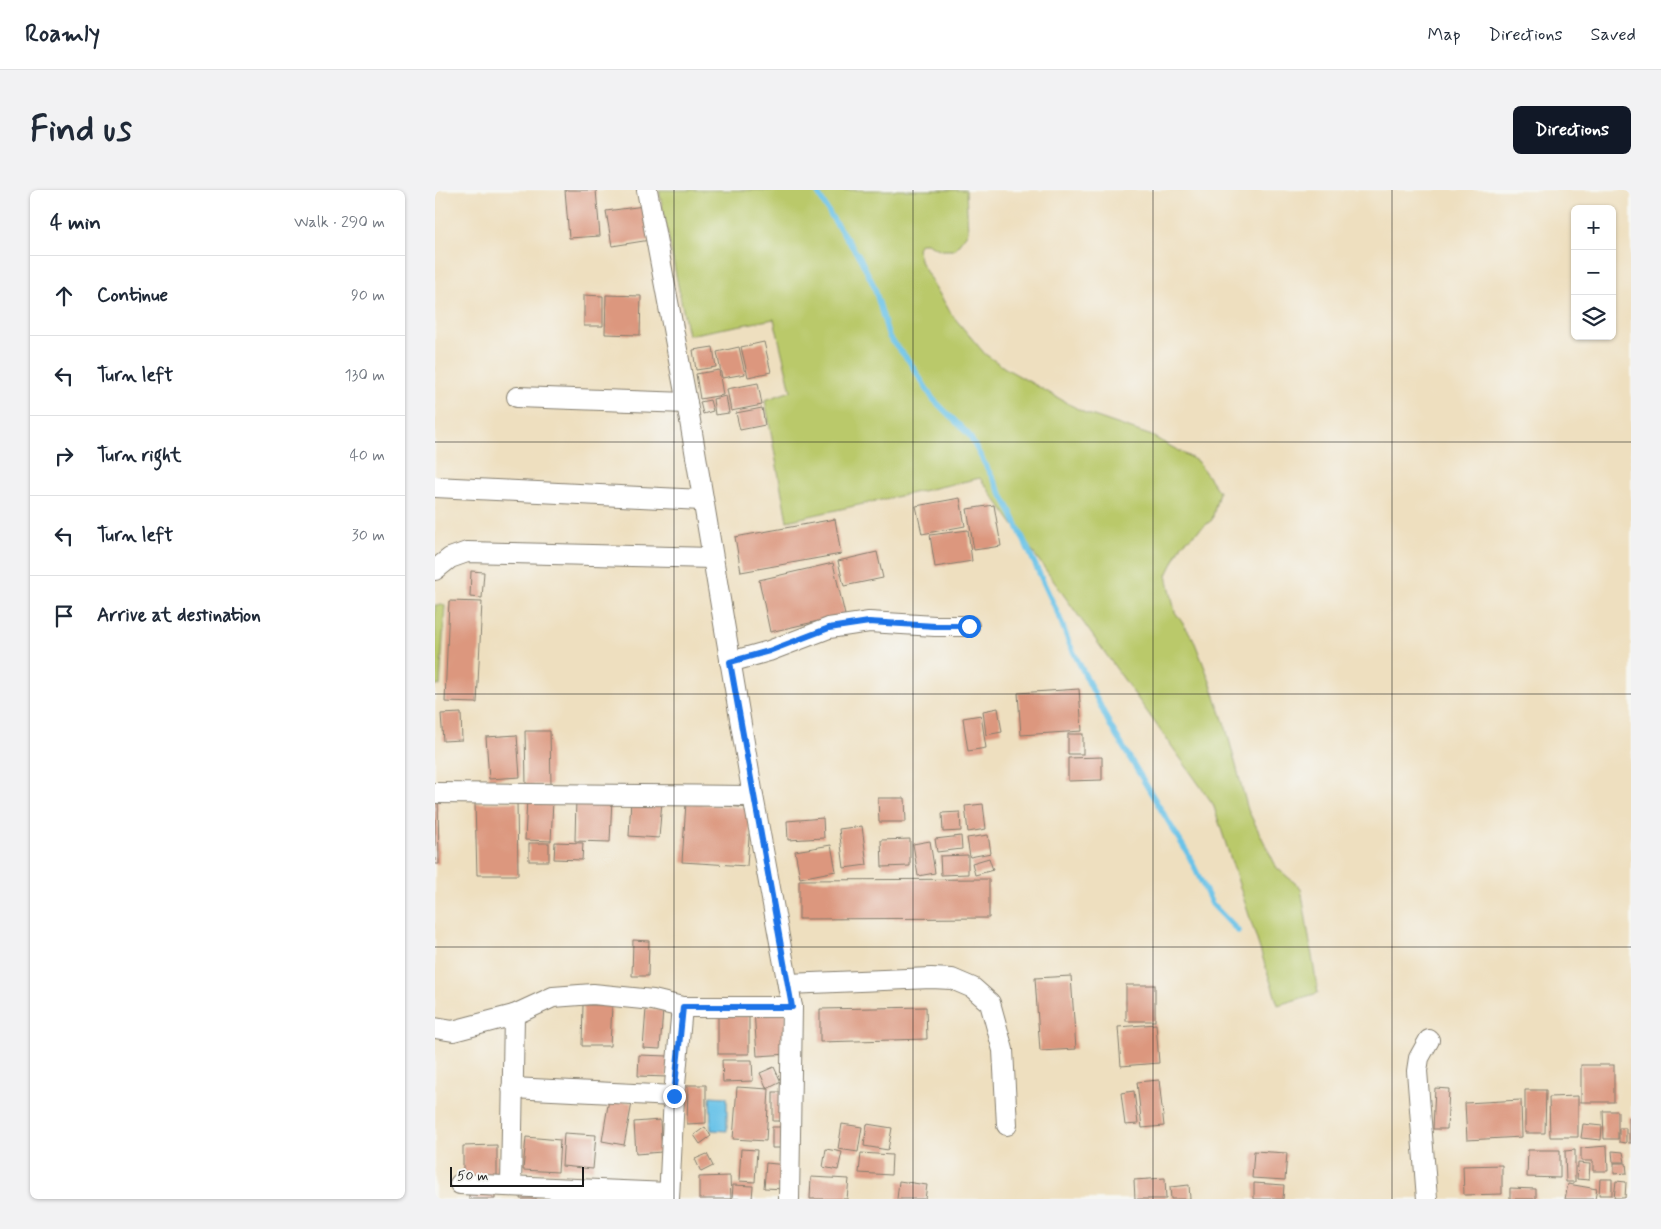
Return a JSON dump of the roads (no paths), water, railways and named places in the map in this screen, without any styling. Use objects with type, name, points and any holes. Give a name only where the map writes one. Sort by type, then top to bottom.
[{"type":"street","points":[[647,190],[687,404],[753,796],[792,1007],[789,1199]]},
{"type":"street","points":[[517,397],[687,404]]},
{"type":"street","points":[[435,487],[702,500]]},
{"type":"street","points":[[435,570],[450,558],[467,552],[712,558]]},
{"type":"street","points":[[730,662],[769,651],[808,635],[837,626],[869,622],[969,626]]},
{"type":"street","points":[[435,793],[753,796]]},
{"type":"street","points":[[788,984],[931,978],[953,979],[973,988],[990,1003],[1003,1050],[1007,1125]]},
{"type":"street","points":[[435,1028],[453,1031],[514,1015],[553,997],[593,994],[653,1000],[683,1007],[792,1007]]},
{"type":"street","points":[[460,1184],[668,1196],[674,1096],[683,1007]]},
{"type":"street","points":[[511,1186],[514,1015]]},
{"type":"street","points":[[1427,1199],[1417,1071],[1419,1058],[1429,1040]]},
{"type":"street","points":[[512,1088],[674,1096]]},
{"type":"water","points":[[710,1096],[727,1097],[727,1131],[711,1130]]},
{"type":"waterway","points":[[816,190],[831,216],[860,258],[874,286],[889,337],[909,361],[933,399],[969,435],[1009,508],[1059,616],[1069,643],[1111,727],[1188,854],[1212,904],[1238,931]]}]
